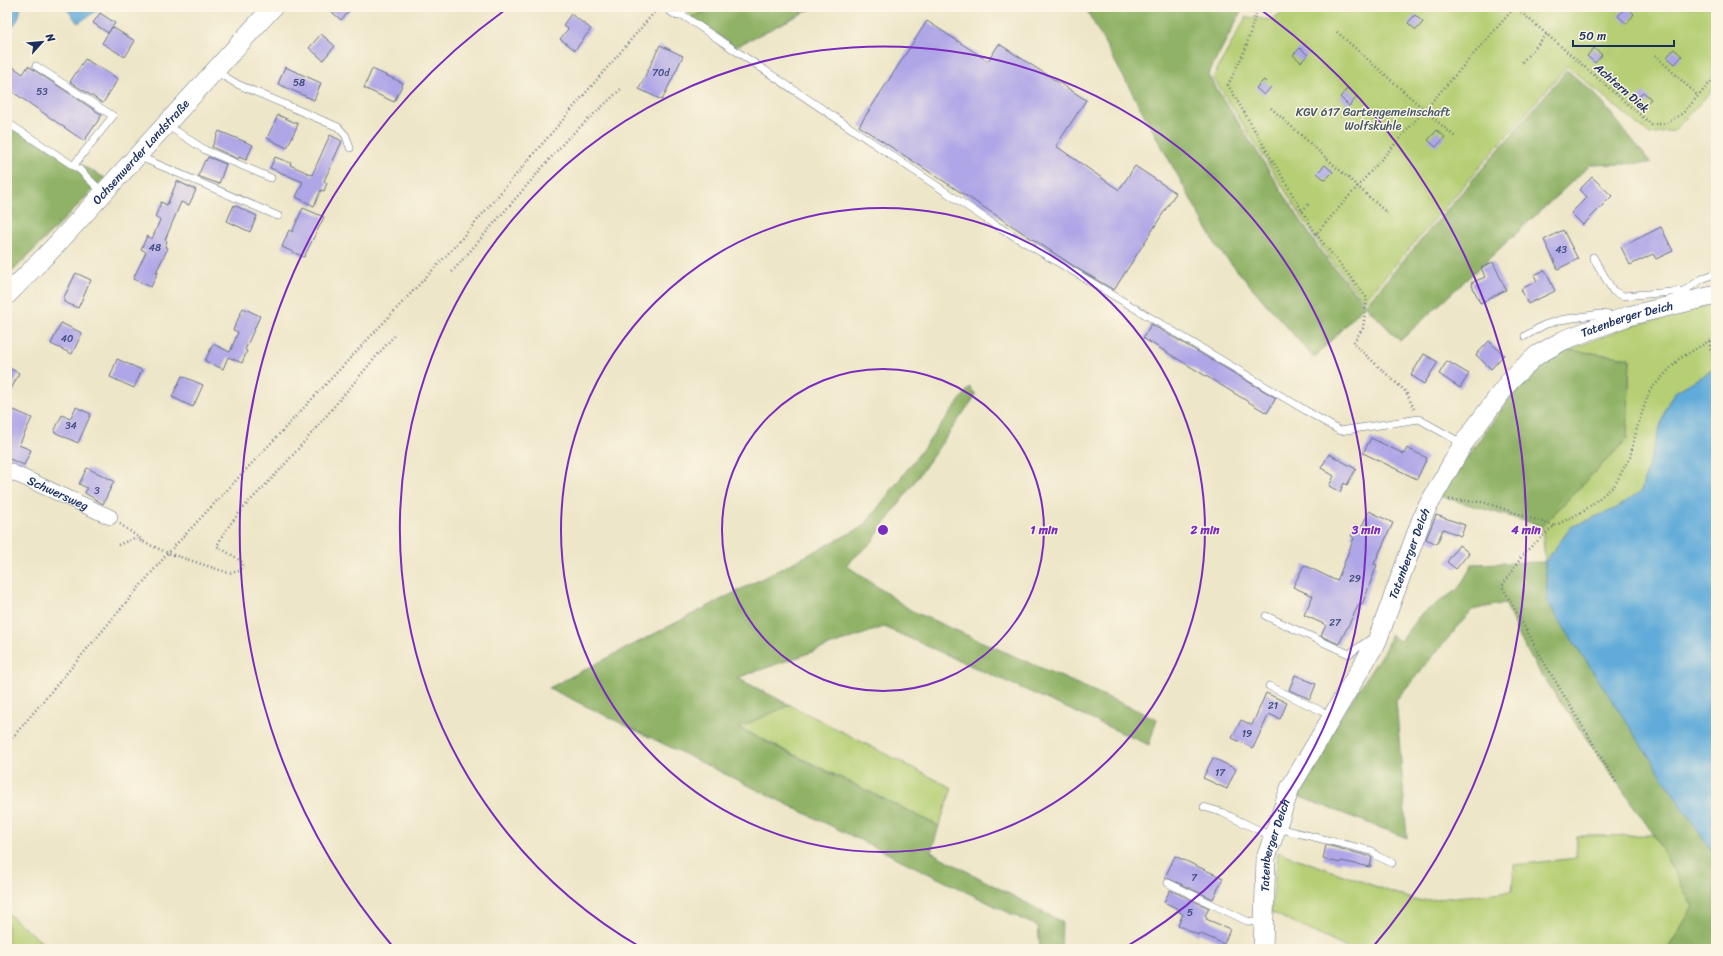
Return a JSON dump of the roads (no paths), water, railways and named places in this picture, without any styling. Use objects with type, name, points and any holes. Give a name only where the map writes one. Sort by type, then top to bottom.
[{"type":"street","name":"Ochsenwerder Landstraße","points":[[7,295],[56,245],[273,7]]},
{"type":"street","name":"Tatenberger Deich","points":[[1263,949],[1266,858],[1290,788],[1377,640],[1424,513],[1464,444],[1512,378],[1537,355],[1564,340],[1686,296],[1716,296]]},
{"type":"street","name":"Schwersweg","points":[[7,470],[110,517]]},
{"type":"lane","points":[[675,10],[989,221],[1340,431],[1419,419],[1464,444]]},
{"type":"lane","points":[[36,66],[113,116],[73,166]]},
{"type":"lane","points":[[216,71],[237,84],[338,128],[346,136],[350,148]]},
{"type":"lane","points":[[11,124],[80,170],[103,194]]},
{"type":"lane","points":[[166,125],[205,150],[271,178]]},
{"type":"lane","points":[[137,156],[278,216]]},
{"type":"lane","points":[[1593,257],[1613,291],[1623,296],[1686,296],[1702,279],[1716,273]]},
{"type":"lane","points":[[1525,336],[1544,325],[1560,320],[1600,314],[1609,315],[1616,320]]},
{"type":"lane","points":[[1266,616],[1349,654],[1369,640],[1377,640]]},
{"type":"lane","points":[[1269,686],[1332,716]]},
{"type":"lane","points":[[1204,807],[1275,832],[1372,851],[1377,856],[1392,863]]},
{"type":"lane","points":[[1168,883],[1248,921],[1264,923]]},
{"type":"water","points":[[7,7],[21,7],[18,19],[11,29],[7,29]]},
{"type":"water","points":[[65,7],[102,7],[78,23]]},
{"type":"water","points":[[1716,368],[1716,858],[1548,603],[1545,562],[1571,527],[1617,508],[1641,491],[1666,407],[1675,392]]},
{"type":"park label","name":"KGV 617 Gartengemeinschaft Wolfskuhle","points":[[1373,119]]}]
